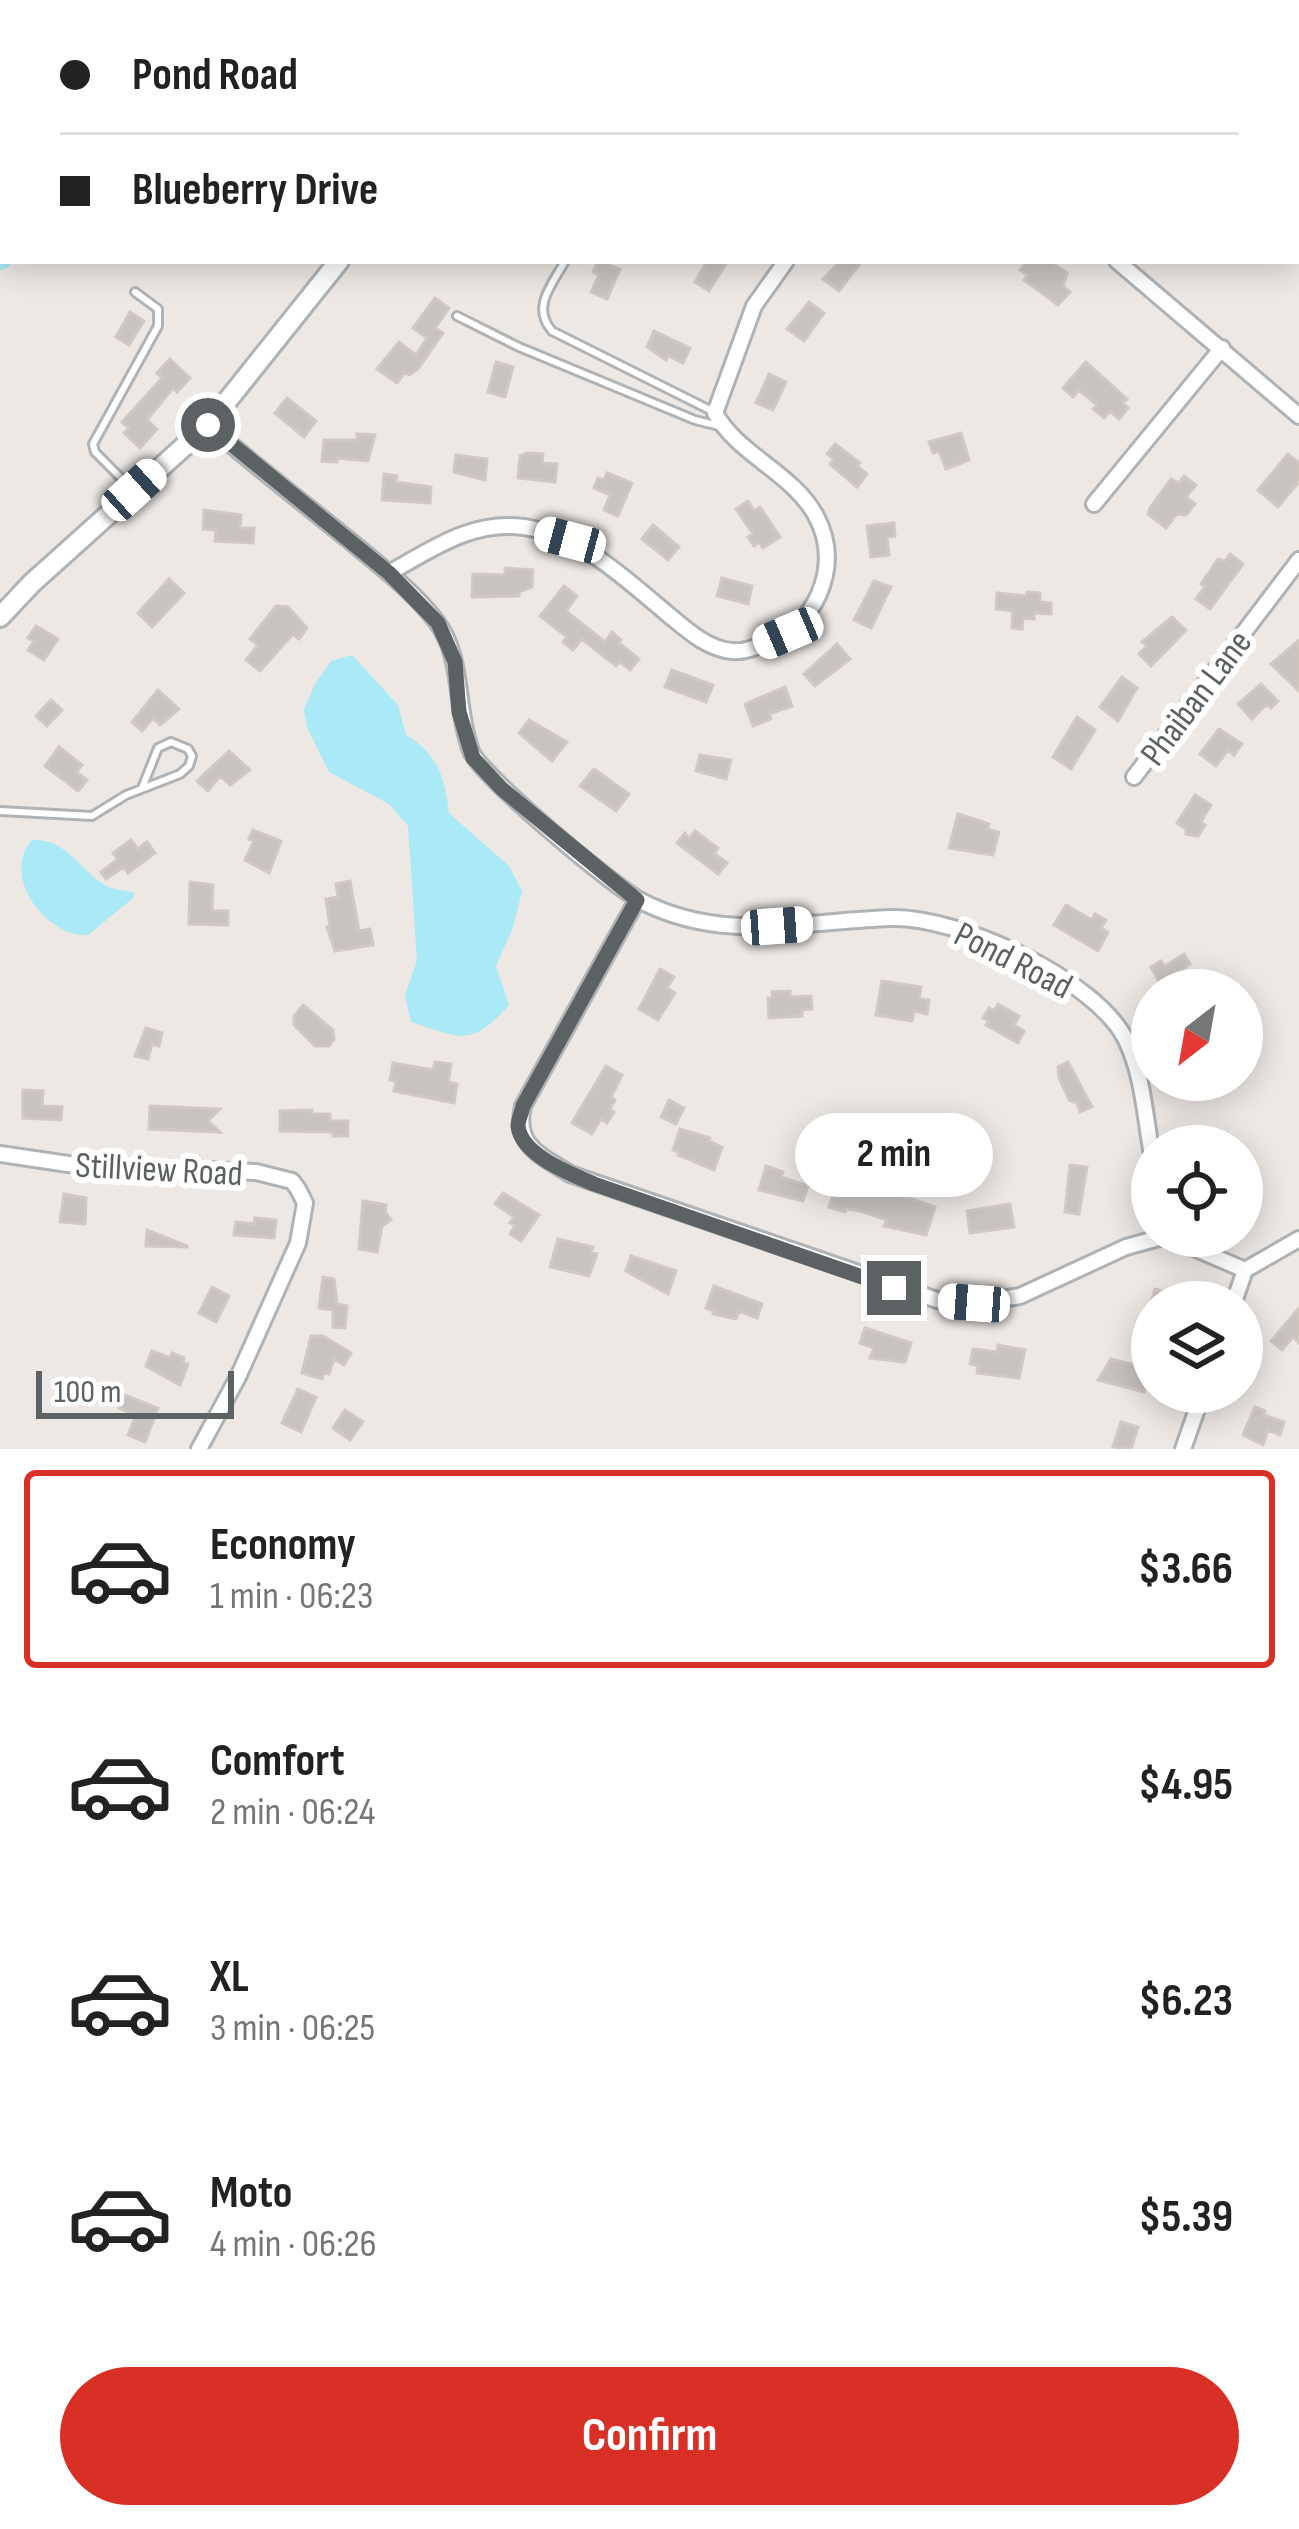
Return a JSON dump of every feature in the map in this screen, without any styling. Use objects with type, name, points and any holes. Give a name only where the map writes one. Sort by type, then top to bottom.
[{"type":"main road","points":[[0,617],[208,425],[337,264]]},
{"type":"street","points":[[389,573],[456,535],[492,526],[525,527],[570,540],[608,564],[704,643],[731,652],[788,633],[812,610],[826,577],[828,544],[815,513],[793,486],[719,420],[754,306],[784,264]]},
{"type":"street","points":[[1121,264],[1299,416]]},
{"type":"street","points":[[1094,504],[1222,348]]},
{"type":"street","name":"Pond Road","points":[[208,425],[389,573],[438,623],[455,662],[459,712],[473,758],[502,789],[637,900],[691,922],[737,928],[896,918],[943,923],[982,937],[1046,969],[1103,1007],[1125,1036],[1137,1066],[1147,1125]]},
{"type":"street","name":"Phaiban Lane","points":[[1134,777],[1299,560]]},
{"type":"street","points":[[637,900],[523,1106],[518,1126],[527,1144],[549,1161],[594,1184],[937,1300],[974,1303],[1020,1296],[1131,1246]]},
{"type":"street","name":"Stillview Road","points":[[0,1154],[68,1164],[275,1174],[292,1181],[305,1203],[298,1243],[200,1449]]},
{"type":"street","points":[[1241,1281],[1245,1270],[1299,1239]]},
{"type":"street","points":[[1215,1257],[1245,1270]]},
{"type":"street","points":[[1184,1449],[1196,1413]]},
{"type":"lane","points":[[563,264],[543,301],[543,321],[551,331],[719,420]]},
{"type":"lane","points":[[134,490],[95,452],[93,444],[158,326],[158,310],[135,292]]},
{"type":"lane","points":[[457,316],[681,415],[719,420]]},
{"type":"lane","points":[[0,811],[92,816],[179,774],[189,766],[188,749],[171,742],[158,748],[142,788]]},
{"type":"water","points":[[352,655],[398,705],[406,735],[433,759],[449,813],[509,866],[522,891],[513,928],[496,966],[509,1005],[474,1033],[454,1035],[411,1022],[405,995],[417,960],[408,826],[389,804],[329,772],[307,727],[304,709],[315,684],[331,661]]},
{"type":"water","points":[[32,840],[55,844],[106,886],[135,893],[132,899],[88,935],[57,926],[32,902],[25,886],[23,854]]},
{"type":"building","points":[[597,264],[620,269],[607,299],[591,292],[599,275],[593,272]]},
{"type":"building","points":[[705,264],[726,264],[709,291],[695,282]]},
{"type":"building","points":[[837,264],[860,264],[839,291],[823,279]]},
{"type":"building","points":[[1025,264],[1054,264],[1067,273],[1063,286],[1070,292],[1058,305],[1024,280],[1028,275],[1020,270]]},
{"type":"building","points":[[435,298],[449,308],[435,328],[443,333],[418,369],[409,375],[405,372],[397,383],[377,369],[399,342],[416,355],[427,338],[413,328]]},
{"type":"building","points":[[809,302],[824,313],[804,341],[787,329]]},
{"type":"building","points":[[130,312],[144,321],[129,345],[116,337]]},
{"type":"building","points":[[654,331],[690,348],[683,363],[668,356],[666,360],[647,347]]},
{"type":"building","points":[[170,359],[190,378],[177,392],[173,388],[147,420],[157,429],[140,448],[124,433],[129,428],[122,422],[162,378],[157,373]]},
{"type":"building","points":[[496,362],[513,367],[505,397],[488,392]]},
{"type":"building","points":[[1086,362],[1127,399],[1123,403],[1128,408],[1119,419],[1110,411],[1104,418],[1079,390],[1073,397],[1063,388]]},
{"type":"building","points":[[769,374],[786,382],[773,410],[756,403]]},
{"type":"building","points":[[287,398],[316,421],[304,437],[275,413]]},
{"type":"building","points":[[961,433],[969,460],[946,469],[939,451],[933,453],[929,442]]},
{"type":"building","points":[[357,434],[375,435],[368,461],[322,461],[324,440],[357,440]]},
{"type":"building","points":[[835,444],[867,474],[857,487],[830,464],[834,459],[827,454]]},
{"type":"building","points":[[543,454],[542,463],[557,464],[555,482],[518,478],[520,456]]},
{"type":"building","points":[[1288,454],[1299,463],[1299,482],[1278,507],[1258,490]]},
{"type":"building","points":[[456,455],[487,459],[485,480],[454,472]]},
{"type":"building","points":[[607,473],[632,483],[618,516],[604,510],[610,495],[594,488]]},
{"type":"building","points":[[384,474],[397,476],[396,482],[431,487],[430,503],[382,500]]},
{"type":"building","points":[[1184,476],[1196,485],[1186,497],[1195,504],[1186,515],[1177,514],[1166,528],[1148,514],[1150,508],[1171,479],[1179,483]]},
{"type":"building","points":[[748,501],[754,511],[760,507],[780,537],[763,548],[759,542],[754,546],[748,537],[753,534],[736,509]]},
{"type":"building","points":[[204,510],[241,515],[240,528],[254,528],[253,543],[215,541],[216,530],[203,529]]},
{"type":"building","points":[[894,523],[895,536],[887,537],[889,555],[871,557],[867,526]]},
{"type":"building","points":[[653,525],[679,547],[668,560],[642,539]]},
{"type":"building","points":[[1230,554],[1243,564],[1210,609],[1196,599],[1205,587],[1201,584],[1218,559],[1225,561]]},
{"type":"building","points":[[505,568],[533,570],[532,587],[519,596],[472,597],[473,574],[505,575]]},
{"type":"building","points":[[722,578],[752,586],[748,604],[717,596]]},
{"type":"building","points":[[169,579],[184,593],[152,627],[138,613]]},
{"type":"building","points":[[874,581],[891,587],[871,628],[854,620]]},
{"type":"building","points":[[564,586],[577,596],[566,611],[605,642],[612,632],[639,659],[630,670],[620,662],[616,666],[582,639],[573,650],[563,642],[567,637],[540,616]]},
{"type":"building","points":[[1027,592],[1040,593],[1040,602],[1051,603],[1051,614],[1034,613],[1034,619],[1023,618],[1022,629],[1012,628],[1013,611],[996,609],[997,593],[1026,596]]},
{"type":"building","points":[[276,606],[288,607],[307,628],[299,639],[293,634],[260,671],[246,660],[258,645],[250,639]]},
{"type":"building","points":[[1172,617],[1186,630],[1151,666],[1139,654],[1147,646],[1142,642]]},
{"type":"building","points":[[36,626],[58,639],[44,660],[28,650],[34,641],[28,638]]},
{"type":"building","points":[[1299,640],[1299,691],[1271,664]]},
{"type":"building","points":[[837,644],[850,659],[815,686],[804,674]]},
{"type":"building","points":[[672,670],[713,685],[706,702],[665,687]]},
{"type":"building","points":[[1122,677],[1137,688],[1118,721],[1100,707]]},
{"type":"building","points":[[1261,684],[1278,701],[1271,708],[1267,704],[1252,719],[1238,704]]},
{"type":"building","points":[[785,687],[792,706],[753,726],[745,704]]},
{"type":"building","points":[[158,690],[179,709],[160,725],[153,718],[142,731],[132,722]]},
{"type":"building","points":[[51,700],[62,710],[47,726],[36,716]]},
{"type":"building","points":[[1077,717],[1095,730],[1071,769],[1053,757]]},
{"type":"building","points":[[529,720],[567,742],[552,761],[519,733]]},
{"type":"building","points":[[1219,729],[1242,744],[1234,755],[1228,750],[1216,766],[1200,754]]},
{"type":"building","points":[[59,747],[82,765],[76,772],[87,780],[78,791],[45,766]]},
{"type":"building","points":[[229,751],[250,770],[230,785],[220,776],[208,791],[197,781]]},
{"type":"building","points":[[700,755],[731,760],[726,779],[696,771]]},
{"type":"building","points":[[594,769],[629,794],[616,811],[580,786]]},
{"type":"building","points":[[1195,795],[1211,805],[1198,836],[1186,834],[1177,823]]},
{"type":"building","points":[[958,814],[999,832],[993,855],[949,848]]},
{"type":"building","points":[[253,830],[281,841],[269,873],[245,860],[254,841],[249,839]]},
{"type":"building","points":[[695,831],[718,848],[714,853],[727,863],[718,874],[677,843],[685,833],[689,839]]},
{"type":"building","points":[[131,840],[138,849],[147,842],[155,853],[128,873],[124,867],[106,879],[101,872],[118,859],[113,853]]},
{"type":"building","points":[[350,881],[359,931],[370,929],[373,945],[335,951],[327,927],[326,899],[338,897],[336,884]]},
{"type":"building","points":[[190,882],[213,885],[212,911],[228,911],[228,925],[189,924]]},
{"type":"building","points":[[1066,905],[1092,920],[1095,914],[1106,920],[1101,928],[1108,932],[1098,951],[1054,925]]},
{"type":"building","points":[[1184,954],[1190,964],[1182,969],[1151,967],[1161,961],[1165,966]]},
{"type":"building","points":[[660,969],[674,977],[667,988],[675,993],[658,1020],[639,1009]]},
{"type":"building","points":[[882,981],[921,987],[919,999],[929,1000],[927,1014],[914,1011],[912,1021],[876,1015]]},
{"type":"building","points":[[790,991],[790,997],[811,996],[812,1009],[802,1010],[802,1016],[769,1018],[772,992]]},
{"type":"building","points":[[998,1004],[1019,1016],[1014,1025],[1024,1031],[1018,1043],[986,1025],[989,1021],[983,1018]]},
{"type":"building","points":[[303,1005],[333,1030],[329,1046],[315,1046],[294,1025],[294,1016]]},
{"type":"building","points":[[146,1028],[162,1033],[148,1059],[135,1056]]},
{"type":"building","points":[[435,1062],[451,1064],[448,1082],[457,1084],[454,1103],[394,1091],[396,1081],[390,1080],[393,1063],[433,1070]]},
{"type":"building","points":[[1068,1062],[1092,1107],[1080,1112],[1059,1077],[1058,1067]]},
{"type":"building","points":[[606,1066],[622,1075],[611,1097],[614,1112],[607,1123],[601,1119],[592,1134],[572,1123]]},
{"type":"building","points":[[23,1090],[43,1091],[42,1106],[62,1107],[61,1120],[23,1118]]},
{"type":"building","points":[[669,1100],[684,1108],[676,1124],[661,1117]]},
{"type":"building","points":[[150,1106],[220,1109],[208,1121],[220,1132],[149,1129]]},
{"type":"building","points":[[312,1110],[312,1114],[330,1114],[330,1121],[348,1121],[348,1136],[280,1131],[280,1111]]},
{"type":"building","points":[[680,1129],[722,1147],[714,1170],[673,1150]]},
{"type":"building","points":[[1070,1165],[1087,1167],[1079,1214],[1065,1212]]},
{"type":"building","points":[[766,1166],[808,1186],[803,1201],[759,1190]]},
{"type":"building","points":[[840,1175],[935,1207],[926,1235],[884,1226],[887,1220],[861,1211],[829,1207]]},
{"type":"building","points":[[503,1193],[539,1215],[521,1241],[510,1234],[514,1217],[495,1204]]},
{"type":"building","points":[[64,1194],[86,1198],[85,1224],[60,1222]]},
{"type":"building","points":[[363,1201],[386,1205],[391,1220],[382,1226],[377,1252],[359,1249]]},
{"type":"building","points":[[1010,1204],[1014,1227],[970,1233],[967,1211]]},
{"type":"building","points":[[255,1218],[276,1220],[274,1238],[234,1235],[236,1222],[254,1224]]},
{"type":"building","points":[[147,1230],[187,1246],[187,1247],[146,1246]]},
{"type":"building","points":[[558,1239],[593,1247],[591,1252],[597,1254],[589,1276],[550,1267]]},
{"type":"building","points":[[631,1256],[676,1271],[668,1294],[626,1271]]},
{"type":"building","points":[[323,1277],[334,1279],[337,1304],[347,1306],[345,1328],[333,1327],[333,1310],[319,1308]]},
{"type":"building","points":[[714,1286],[762,1304],[757,1318],[739,1311],[736,1319],[713,1314],[706,1308]]},
{"type":"building","points":[[212,1287],[229,1296],[216,1322],[199,1313]]},
{"type":"building","points":[[1299,1308],[1299,1343],[1293,1337],[1282,1350],[1271,1341]]},
{"type":"building","points":[[865,1328],[911,1343],[905,1362],[870,1358],[874,1348],[860,1343]]},
{"type":"building","points":[[311,1336],[323,1336],[351,1353],[344,1365],[334,1359],[322,1379],[302,1373]]},
{"type":"building","points":[[998,1345],[1025,1350],[1019,1378],[977,1373],[978,1366],[970,1364],[973,1349],[997,1352]]},
{"type":"building","points":[[152,1351],[184,1358],[188,1364],[180,1385],[146,1366]]},
{"type":"building","points":[[1111,1359],[1131,1364],[1131,1389],[1098,1380]]},
{"type":"building","points":[[298,1389],[316,1397],[301,1432],[282,1423]]},
{"type":"building","points":[[124,1395],[158,1408],[145,1442],[128,1435],[136,1415],[119,1408]]},
{"type":"building","points":[[345,1410],[363,1422],[350,1440],[333,1428]]},
{"type":"building","points":[[1263,1410],[1264,1415],[1284,1422],[1280,1435],[1268,1430],[1263,1445],[1243,1435],[1252,1413]]},
{"type":"building","points":[[1121,1422],[1138,1427],[1131,1449],[1113,1447]]},
{"type":"route","points":[[208,425],[389,573],[438,623],[455,662],[459,712],[473,758],[502,789],[637,900],[523,1106],[518,1126],[527,1144],[570,1174],[594,1184],[894,1288]]}]
